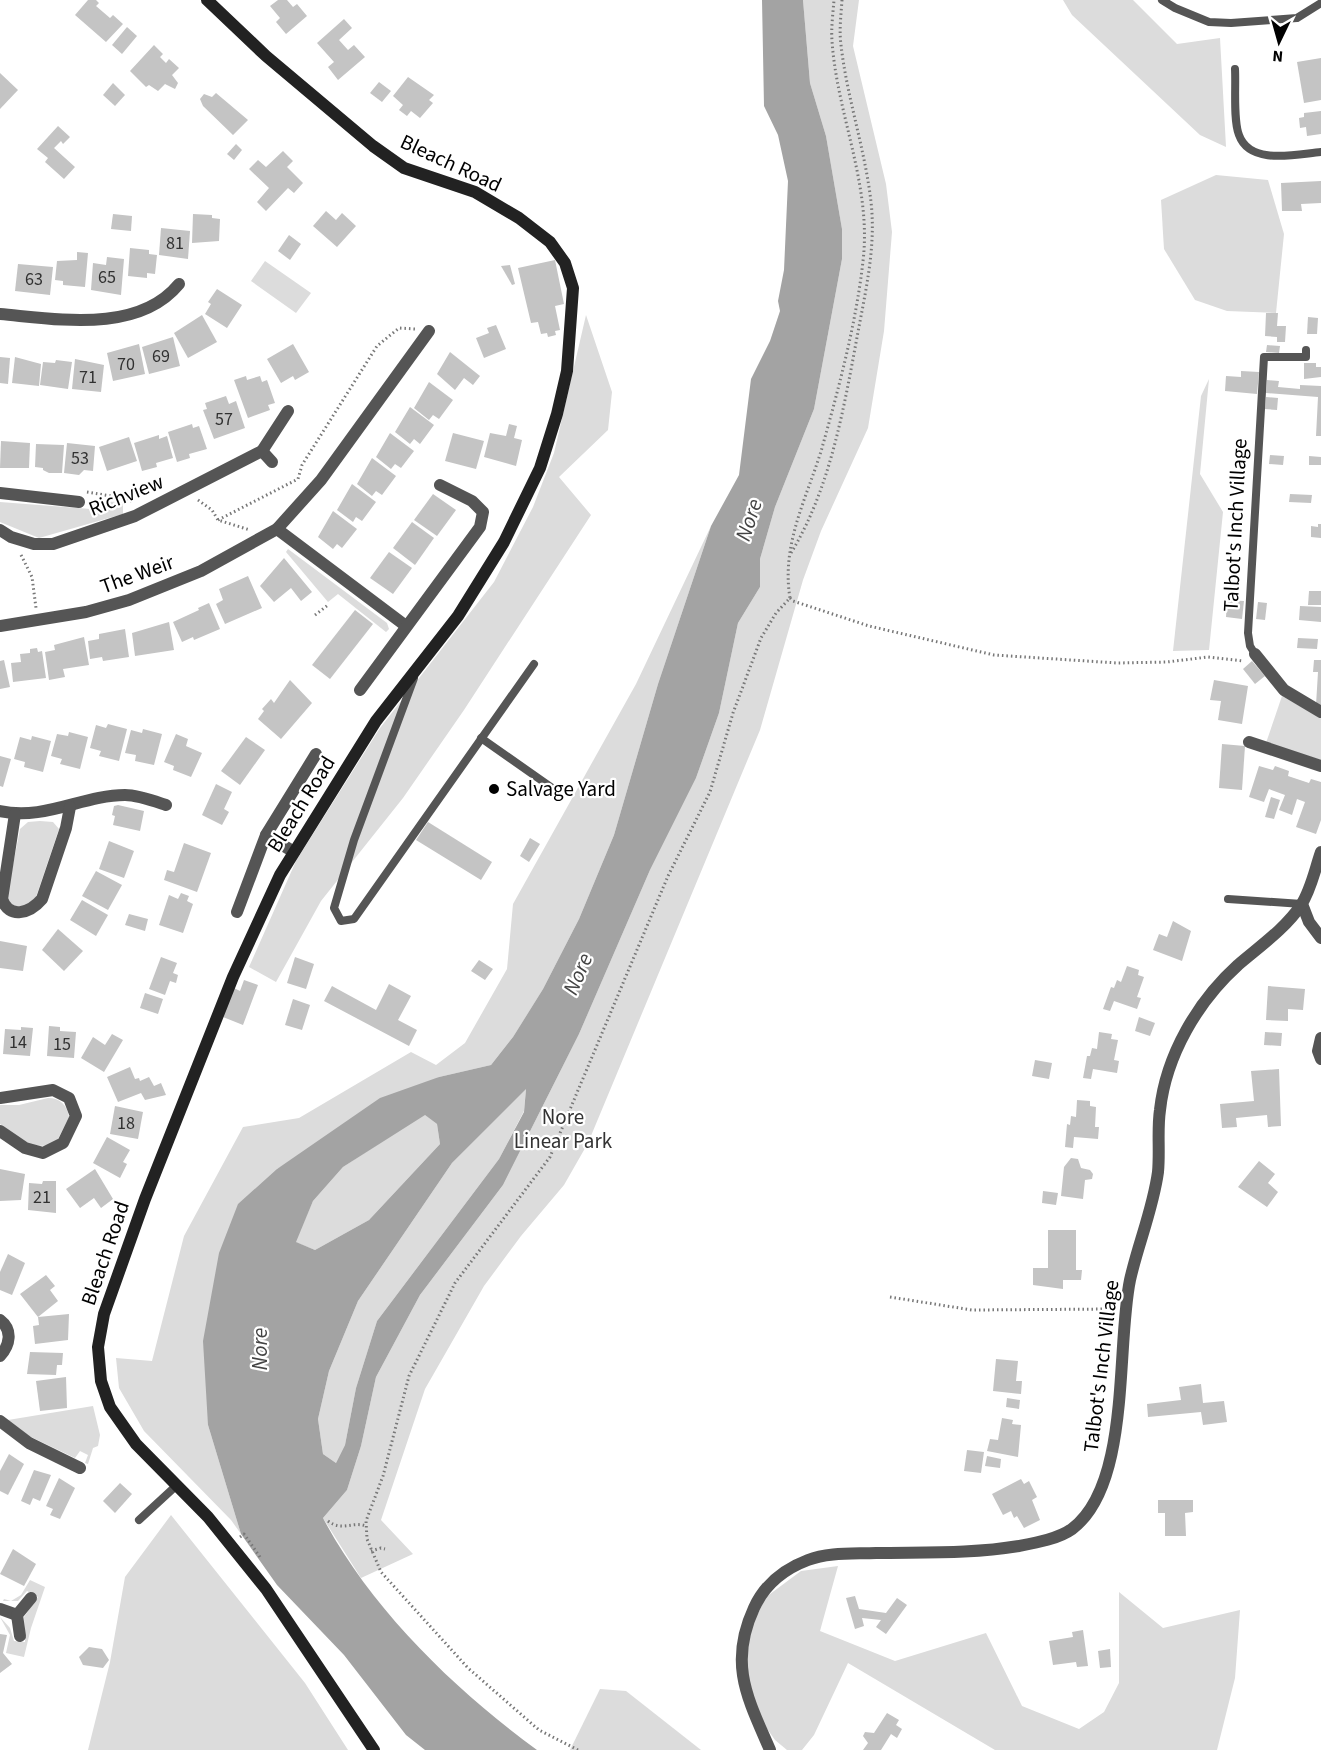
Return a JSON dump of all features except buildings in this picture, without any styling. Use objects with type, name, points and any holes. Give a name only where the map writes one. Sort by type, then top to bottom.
[{"type":"street","name":"Bleach Road","points":[[207,0],[266,56],[364,139],[404,168],[475,192],[519,218],[550,242],[565,263],[573,288],[567,371],[557,414],[540,468],[504,542],[458,616],[376,722],[280,875],[233,977],[145,1199],[104,1314],[98,1347],[101,1381],[110,1407],[136,1444],[208,1517],[374,1750]]},
{"type":"street","points":[[0,314],[90,321],[128,314],[166,300],[179,284]]},
{"type":"street","name":"The Weir","points":[[0,626],[86,612],[129,600],[201,571],[277,529],[321,480],[429,331]]},
{"type":"street","points":[[272,462],[262,451],[288,411]]},
{"type":"street","name":"Richview","points":[[0,530],[17,539],[34,544],[53,544],[142,512],[262,451]]},
{"type":"street","points":[[360,690],[480,527],[483,512],[472,501],[440,485]]},
{"type":"street","name":"Richview","points":[[0,493],[78,502]]},
{"type":"street","points":[[277,529],[406,626]]},
{"type":"street","name":"Talbot's Inch Village","points":[[1255,654],[1284,690],[1321,712]]},
{"type":"street","points":[[1249,742],[1321,766]]},
{"type":"street","points":[[237,912],[266,835],[315,754]]},
{"type":"street","points":[[0,811],[15,814],[70,807],[102,797],[128,795],[166,805]]},
{"type":"street","points":[[15,814],[2,899],[4,907],[12,912],[25,912],[35,908],[42,899],[66,828],[70,807]]},
{"type":"street","points":[[266,835],[294,852]]},
{"type":"street","name":"Talbot's Inch Village","points":[[770,1750],[749,1705],[743,1671],[742,1644],[747,1623],[761,1592],[784,1571],[811,1558],[839,1554],[998,1549],[1039,1542],[1071,1530],[1097,1500],[1110,1458],[1117,1418],[1130,1282],[1153,1199],[1158,1169],[1160,1109],[1170,1065],[1196,1013],[1233,970],[1287,922],[1302,904],[1321,852]]},
{"type":"street","points":[[1302,904],[1309,922],[1321,938]]},
{"type":"street","points":[[1321,1038],[1318,1051],[1321,1059]]},
{"type":"street","points":[[0,1098],[53,1090],[69,1098],[76,1116],[63,1143],[43,1153],[25,1148],[0,1131]]},
{"type":"street","points":[[0,1320],[7,1326],[9,1341],[0,1356]]},
{"type":"street","points":[[0,1422],[29,1443],[80,1468]]},
{"type":"street","points":[[20,1636],[17,1616],[31,1598]]},
{"type":"street","points":[[0,1610],[17,1616]]},
{"type":"lane","points":[[1162,0],[1209,22],[1231,23],[1297,18],[1321,3]]},
{"type":"lane","points":[[1235,69],[1238,132],[1246,145],[1265,155],[1321,152]]},
{"type":"lane","name":"Talbot's Inch Village","points":[[1255,654],[1250,646],[1248,633],[1264,357],[1306,357],[1306,350]]},
{"type":"lane","points":[[417,669],[354,840],[334,908],[341,921],[354,919],[534,664]]},
{"type":"lane","points":[[482,738],[558,792]]},
{"type":"lane","points":[[1228,899],[1302,904]]},
{"type":"lane","points":[[139,1520],[177,1485]]},
{"type":"path","points":[[834,0],[832,40],[838,85],[863,203],[866,234],[863,264],[839,386],[820,452],[798,509],[789,557],[787,581],[790,598],[793,601],[869,626],[994,655],[1117,663],[1167,663],[1208,657],[1242,661],[1255,654]]},
{"type":"path","points":[[789,557],[808,524],[828,468],[847,391],[870,266],[873,227],[871,200],[840,44],[842,0]]},
{"type":"path","points":[[218,520],[298,479],[302,465],[377,346],[388,334],[404,327],[429,331]]},
{"type":"path","points":[[78,502],[85,492],[129,499],[142,512]]},
{"type":"path","points":[[197,499],[212,510],[218,520],[248,528],[254,534]]},
{"type":"path","points":[[17,539],[18,551],[32,577],[38,619]]},
{"type":"path","points":[[578,1750],[539,1730],[468,1668],[381,1572],[371,1551],[366,1526],[383,1476],[408,1376],[455,1283],[550,1157],[668,876],[710,792],[733,713],[761,638],[776,613],[790,598]]},
{"type":"path","points":[[315,615],[328,605]]},
{"type":"path","points":[[890,1297],[972,1310],[1127,1309]]},
{"type":"path","points":[[328,1521],[334,1526],[345,1528],[359,1524],[366,1526]]},
{"type":"path","points":[[243,1536],[244,1534],[263,1562]]},
{"type":"path","points":[[371,1551],[385,1549]]},
{"type":"green space","name":"Nore Linear Park","points":[[803,0],[859,0],[853,46],[886,184],[892,232],[884,331],[868,428],[821,531],[803,580],[760,730],[588,1143],[564,1185],[521,1236],[484,1286],[425,1389],[381,1520],[413,1554],[361,1578],[323,1518],[347,1490],[361,1446],[376,1377],[420,1295],[503,1185],[579,1034],[650,870],[696,778],[719,713],[738,623],[760,587],[760,559],[775,507],[814,409],[842,259],[842,229],[826,136],[810,83]]},
{"type":"green space","points":[[1063,0],[1133,0],[1177,44],[1220,38],[1226,147],[1200,135],[1072,15]]},
{"type":"green space","points":[[1216,175],[1268,180],[1284,234],[1276,313],[1227,311],[1195,300],[1164,249],[1161,200]]},
{"type":"green space","points":[[265,261],[311,293],[296,313],[251,281]]},
{"type":"green space","points":[[586,315],[612,392],[608,430],[559,477],[591,515],[464,710],[403,798],[321,901],[276,982],[249,967],[296,861],[380,728],[494,582],[533,507],[554,453]]},
{"type":"green space","points":[[1209,379],[1200,474],[1223,512],[1209,650],[1173,651],[1201,396]]},
{"type":"green space","points":[[92,501],[123,502],[123,514],[39,538],[0,522],[0,502],[91,509]]},
{"type":"green space","points":[[711,526],[658,684],[614,835],[579,919],[543,989],[513,1037],[491,1065],[439,1077],[277,1169],[208,1425],[241,1534],[231,1520],[144,1431],[119,1388],[116,1358],[152,1361],[184,1236],[243,1127],[299,1118],[411,1052],[436,1065],[465,1043],[507,969],[513,904],[636,684]]},
{"type":"green space","points":[[288,549],[387,623],[389,629],[386,632],[338,594],[328,602],[286,552]]},
{"type":"green space","points":[[1282,696],[1321,718],[1321,760],[1266,743]]},
{"type":"green space","points":[[28,822],[53,822],[59,829],[33,903],[18,908],[6,901],[20,829]]},
{"type":"green space","points":[[526,1088],[524,1111],[499,1159],[377,1321],[356,1388],[345,1445],[336,1463],[323,1454],[318,1419],[329,1371],[358,1301],[452,1163]]},
{"type":"green space","points":[[48,1098],[62,1103],[69,1117],[56,1143],[33,1145],[20,1139],[0,1124],[0,1105],[19,1105]]},
{"type":"green space","points":[[424,1114],[437,1124],[440,1144],[369,1220],[315,1250],[295,1242],[313,1201],[343,1167]]},
{"type":"green space","points":[[93,1406],[100,1435],[98,1446],[93,1448],[88,1464],[85,1463],[88,1455],[80,1451],[75,1458],[29,1436],[8,1420]]},
{"type":"green space","points":[[171,1515],[305,1683],[348,1750],[88,1750],[110,1662],[125,1577]]},
{"type":"green space","points":[[838,1566],[820,1631],[895,1661],[986,1633],[1022,1706],[1079,1729],[1104,1712],[1119,1683],[1119,1592],[1163,1628],[1240,1610],[1235,1678],[1217,1750],[995,1750],[848,1663],[814,1735],[802,1750],[787,1750],[775,1740],[760,1719],[747,1673],[748,1634],[766,1597],[801,1571]]},
{"type":"green space","points":[[30,1580],[45,1587],[24,1657],[6,1653],[10,1635],[0,1617],[10,1628],[14,1641],[25,1642],[24,1617],[38,1597],[27,1591],[18,1601],[11,1601],[21,1595]]},
{"type":"green space","points":[[600,1689],[626,1691],[701,1750],[570,1750]]},
{"type":"water","name":"Nore","points":[[762,0],[803,0],[810,83],[826,136],[842,229],[842,259],[814,409],[775,507],[760,559],[760,587],[738,623],[719,713],[696,778],[650,870],[579,1034],[503,1185],[420,1295],[376,1377],[361,1446],[347,1490],[323,1518],[365,1584],[417,1646],[506,1727],[537,1750],[425,1750],[406,1735],[344,1655],[277,1585],[241,1534],[208,1425],[203,1341],[219,1253],[238,1204],[277,1169],[380,1098],[439,1077],[491,1065],[513,1037],[543,989],[579,919],[614,835],[658,684],[711,526],[739,475],[751,379],[770,341],[780,311],[778,301],[784,270],[788,181],[778,135],[764,106]],"holes":[[[526,1089],[524,1112],[499,1159],[377,1321],[356,1388],[345,1445],[336,1463],[323,1454],[318,1419],[329,1371],[358,1301],[452,1163]],[[425,1115],[437,1124],[440,1144],[369,1220],[315,1250],[296,1242],[313,1201],[343,1167]]]},
{"type":"place","name":"Salvage Yard","points":[[494,789]]}]
